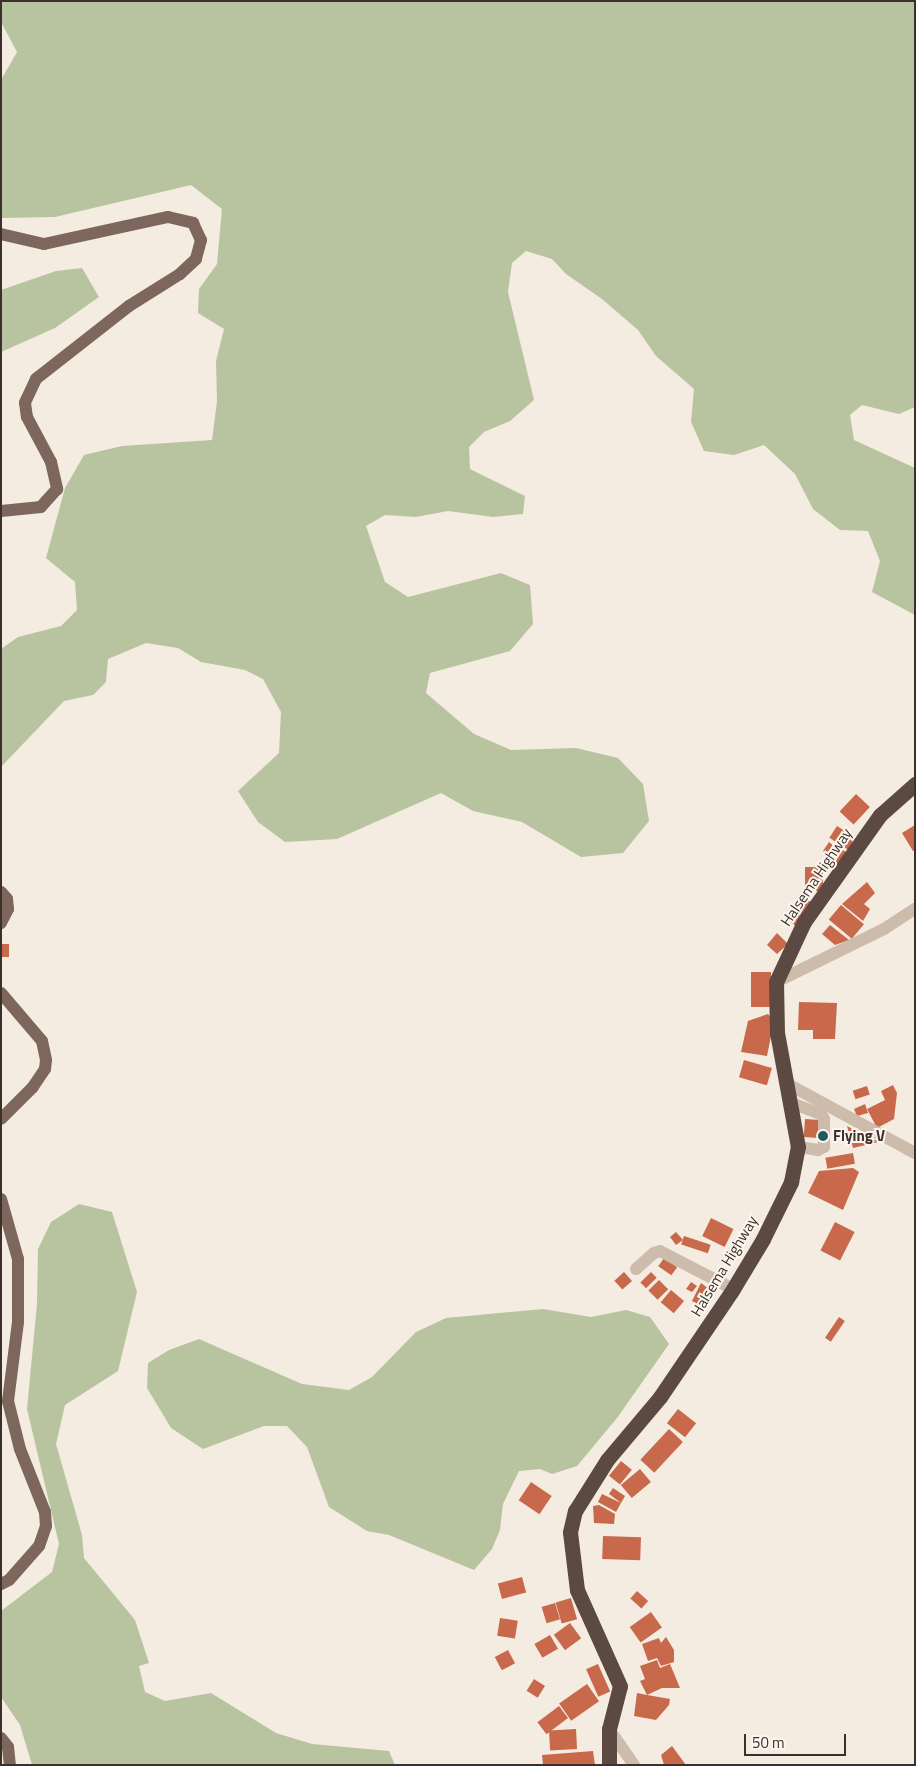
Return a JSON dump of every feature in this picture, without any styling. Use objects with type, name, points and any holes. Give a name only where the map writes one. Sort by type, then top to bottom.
[{"type":"highway","name":"Halsema Highway","points":[[609,1765],[609,1730],[620,1686],[577,1590],[570,1532],[574,1518],[602,1467],[660,1397],[733,1288],[763,1239],[791,1182],[798,1147],[776,1026],[776,982],[804,922],[880,815],[915,784]]},
{"type":"main road","points":[[1,234],[44,244],[168,217],[192,223],[201,240],[196,259],[180,274],[129,306],[36,379],[26,404],[27,417],[51,462],[57,488],[41,507],[1,511]]},
{"type":"main road","points":[[1,892],[7,899],[8,909],[1,923]]},
{"type":"main road","points":[[1,993],[42,1041],[46,1060],[33,1087],[1,1119]]},
{"type":"main road","points":[[1,1199],[18,1259],[18,1322],[8,1401],[20,1449],[45,1512],[46,1526],[39,1546],[9,1580],[1,1584]]},
{"type":"main road","points":[[1,1738],[8,1747],[10,1765]]},
{"type":"street","points":[[776,982],[884,929],[915,910]]},
{"type":"street","points":[[786,1083],[915,1153]]},
{"type":"street","points":[[789,1102],[821,1114],[824,1119],[824,1147],[818,1150],[798,1147]]},
{"type":"street","points":[[636,1269],[654,1253],[660,1251],[733,1288]]},
{"type":"street","points":[[609,1730],[634,1765]]},
{"type":"green space","points":[[1,1],[915,1],[915,407],[899,414],[862,405],[850,415],[854,440],[915,468],[915,615],[872,592],[880,561],[868,531],[840,530],[813,509],[795,474],[764,445],[734,455],[704,451],[691,422],[694,389],[656,356],[638,330],[602,299],[566,274],[552,259],[526,251],[512,263],[508,292],[534,400],[510,421],[484,432],[469,447],[470,469],[525,496],[523,514],[493,517],[448,511],[416,517],[385,515],[366,526],[385,582],[408,597],[501,573],[530,585],[533,624],[510,651],[430,673],[426,693],[474,734],[511,750],[576,748],[618,758],[643,784],[649,821],[623,853],[581,857],[522,822],[473,811],[441,793],[337,839],[285,842],[258,822],[238,791],[279,753],[281,712],[263,679],[245,670],[201,662],[178,648],[146,643],[108,659],[106,682],[93,695],[64,701],[1,767],[1,649],[18,637],[61,626],[77,610],[75,582],[46,558],[65,488],[84,455],[122,446],[212,440],[217,401],[216,361],[224,329],[198,313],[199,289],[217,264],[222,209],[191,185],[55,217],[1,218],[1,80],[17,52],[1,22]]},
{"type":"green space","points":[[82,268],[99,297],[55,328],[1,352],[1,290],[56,271]]},
{"type":"green space","points":[[79,1204],[112,1212],[137,1292],[118,1371],[65,1405],[56,1444],[82,1535],[84,1558],[135,1620],[149,1663],[139,1666],[145,1692],[165,1701],[211,1693],[276,1733],[312,1744],[389,1751],[395,1765],[32,1765],[20,1725],[1,1697],[1,1611],[52,1572],[59,1544],[27,1409],[37,1304],[38,1249],[51,1222]]},
{"type":"green space","points":[[543,1309],[591,1317],[626,1310],[650,1317],[669,1344],[617,1418],[577,1466],[552,1474],[540,1469],[519,1471],[503,1504],[500,1530],[492,1549],[474,1570],[389,1535],[367,1531],[329,1507],[307,1447],[287,1426],[264,1426],[203,1449],[171,1428],[147,1388],[148,1363],[169,1350],[199,1339],[302,1384],[349,1390],[372,1377],[416,1332],[446,1318]]},
{"type":"building","points":[[856,794],[870,807],[854,825],[840,812]]},
{"type":"building","points":[[915,825],[915,850],[913,851],[902,833]]},
{"type":"building","points":[[837,826],[857,839],[850,851],[829,838]]},
{"type":"building","points":[[829,842],[848,853],[839,867],[825,859],[828,854],[823,851]]},
{"type":"building","points":[[805,867],[823,867],[823,891],[805,891]]},
{"type":"building","points":[[867,882],[875,893],[864,904],[870,909],[863,921],[842,904]]},
{"type":"building","points":[[805,897],[814,905],[795,926],[786,918]]},
{"type":"building","points":[[841,905],[864,924],[852,939],[829,920]]},
{"type":"building","points":[[830,925],[849,940],[835,945],[822,934]]},
{"type":"building","points":[[777,933],[788,944],[777,954],[767,945]]},
{"type":"building","points":[[1,944],[9,944],[9,957],[1,957]]},
{"type":"building","points":[[751,972],[771,972],[771,1007],[751,1007]]},
{"type":"building","points":[[799,1002],[837,1003],[835,1039],[813,1039],[813,1030],[798,1030]]},
{"type":"building","points":[[768,1014],[774,1021],[767,1056],[741,1052],[748,1021]]},
{"type":"building","points":[[744,1060],[772,1068],[767,1085],[739,1077]]},
{"type":"building","points":[[893,1085],[897,1093],[894,1119],[877,1128],[867,1109],[885,1100],[881,1091]]},
{"type":"building","points":[[867,1086],[870,1095],[856,1099],[853,1091]]},
{"type":"building","points":[[865,1104],[868,1113],[857,1116],[854,1109]]},
{"type":"building","points":[[805,1119],[820,1120],[819,1138],[804,1137]]},
{"type":"building","points":[[847,1126],[879,1142],[853,1148]]},
{"type":"building","points":[[853,1153],[855,1164],[827,1169],[825,1158]]},
{"type":"building","points":[[853,1168],[859,1172],[843,1210],[808,1193],[819,1171]]},
{"type":"building","points":[[711,1218],[733,1229],[725,1247],[702,1236]]},
{"type":"building","points":[[835,1222],[855,1232],[840,1260],[820,1251]]},
{"type":"building","points":[[676,1232],[683,1240],[676,1245],[670,1237]]},
{"type":"building","points":[[684,1236],[711,1245],[708,1253],[681,1245]]},
{"type":"building","points":[[664,1258],[677,1267],[671,1275],[658,1266]]},
{"type":"building","points":[[624,1272],[632,1281],[622,1290],[614,1281]]},
{"type":"building","points":[[651,1272],[657,1278],[646,1288],[640,1283]]},
{"type":"building","points":[[659,1280],[668,1289],[658,1300],[648,1291]]},
{"type":"building","points":[[691,1282],[697,1286],[692,1292],[686,1289]]},
{"type":"building","points":[[701,1283],[712,1291],[698,1305],[692,1301]]},
{"type":"building","points":[[671,1290],[684,1301],[674,1313],[661,1302]]},
{"type":"building","points":[[839,1317],[845,1321],[831,1342],[825,1338]]},
{"type":"building","points":[[678,1409],[696,1423],[685,1437],[667,1423]]},
{"type":"building","points":[[669,1429],[683,1442],[654,1473],[640,1460]]},
{"type":"building","points":[[621,1461],[632,1470],[620,1485],[609,1476]]},
{"type":"building","points":[[640,1469],[651,1482],[632,1498],[621,1485]]},
{"type":"building","points":[[531,1482],[552,1496],[539,1514],[519,1500]]},
{"type":"building","points":[[613,1488],[625,1496],[621,1503],[609,1494]]},
{"type":"building","points":[[602,1494],[621,1503],[616,1512],[598,1502]]},
{"type":"building","points":[[599,1505],[615,1514],[614,1524],[594,1523],[593,1506]]},
{"type":"building","points":[[603,1536],[641,1537],[640,1560],[602,1559]]},
{"type":"building","points":[[522,1577],[526,1592],[502,1599],[498,1583]]},
{"type":"building","points":[[637,1591],[648,1601],[641,1608],[630,1598]]},
{"type":"building","points":[[571,1598],[577,1619],[562,1624],[556,1602]]},
{"type":"building","points":[[555,1603],[560,1619],[547,1623],[542,1607]]},
{"type":"building","points":[[651,1612],[662,1628],[641,1642],[630,1627]]},
{"type":"building","points":[[500,1618],[518,1621],[515,1639],[497,1636]]},
{"type":"building","points":[[570,1623],[581,1638],[565,1650],[554,1635]]},
{"type":"building","points":[[550,1635],[558,1649],[542,1658],[534,1644]]},
{"type":"building","points":[[666,1637],[674,1650],[674,1662],[661,1666],[657,1658],[648,1661],[642,1644],[659,1638],[661,1643]]},
{"type":"building","points":[[508,1650],[515,1663],[502,1670],[495,1657]]},
{"type":"building","points":[[657,1660],[660,1668],[670,1664],[680,1688],[662,1688],[647,1695],[640,1681],[645,1679],[640,1666]]},
{"type":"building","points":[[598,1664],[610,1691],[598,1697],[586,1669]]},
{"type":"building","points":[[534,1679],[545,1686],[538,1698],[527,1691]]},
{"type":"building","points":[[587,1684],[599,1701],[571,1721],[559,1704]]},
{"type":"building","points":[[637,1693],[670,1699],[669,1705],[656,1720],[634,1716]]},
{"type":"building","points":[[559,1706],[568,1718],[546,1734],[537,1722]]},
{"type":"building","points":[[576,1729],[577,1749],[550,1750],[549,1730]]},
{"type":"building","points":[[672,1746],[686,1765],[664,1765],[661,1755]]},
{"type":"building","points":[[593,1751],[595,1765],[543,1765],[542,1755]]},
{"type":"place","name":"Flying V","points":[[823,1136]]}]
